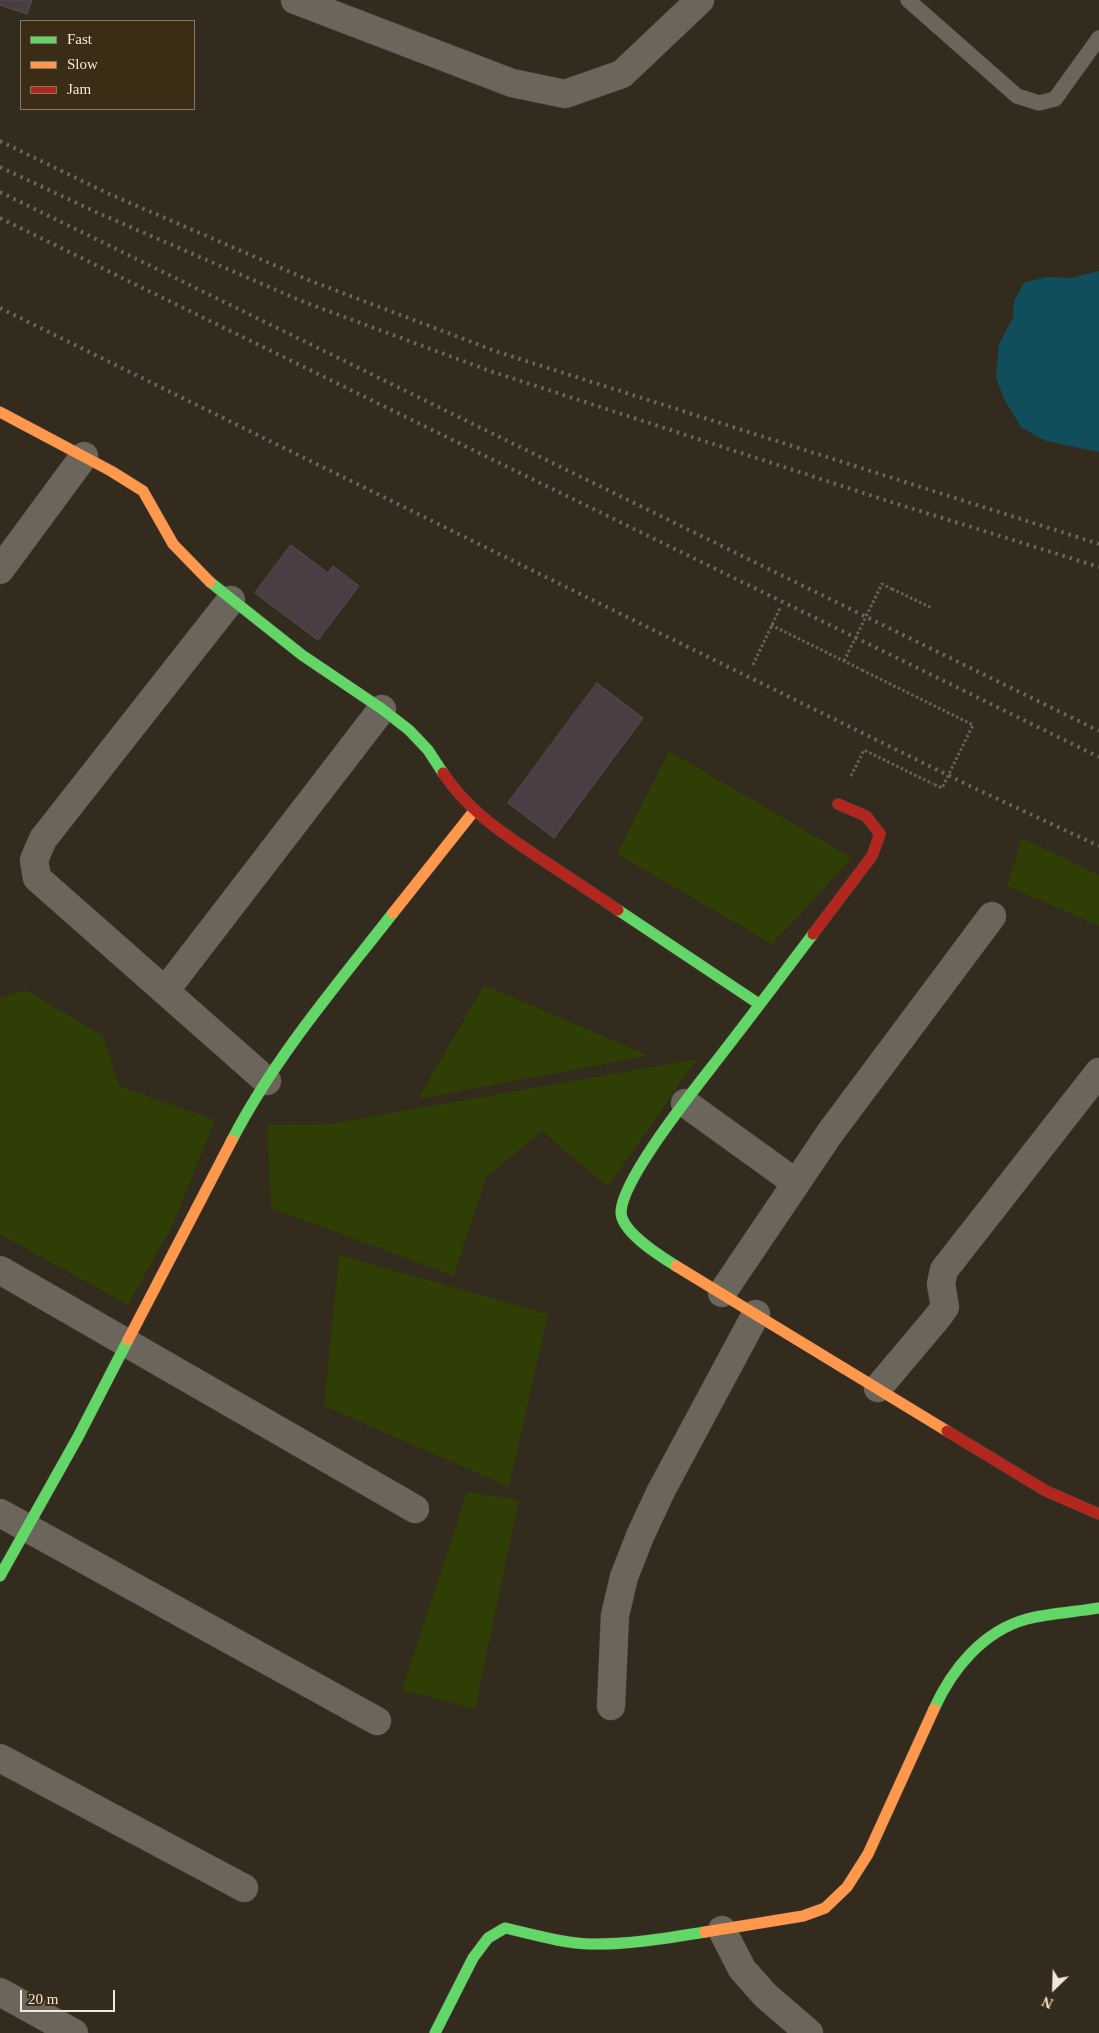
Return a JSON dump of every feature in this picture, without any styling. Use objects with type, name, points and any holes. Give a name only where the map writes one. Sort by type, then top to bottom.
[{"type":"street","points":[[295,0],[512,83],[565,94],[622,74],[700,0]]},
{"type":"street","points":[[0,412],[84,456],[143,491],[173,544],[202,576],[302,654],[409,730],[428,750],[452,786],[474,811],[759,1004]]},
{"type":"street","points":[[0,570],[84,456]]},
{"type":"street","points":[[231,600],[43,839],[34,860],[37,878],[267,1081]]},
{"type":"street","points":[[165,991],[382,709]]},
{"type":"street","points":[[838,804],[866,816],[880,834],[872,856],[759,1004],[647,1156],[626,1192],[621,1213],[631,1234],[668,1261],[1046,1491],[1099,1514]]},
{"type":"street","points":[[0,1576],[78,1437],[247,1112],[303,1027],[474,811]]},
{"type":"street","points":[[722,1293],[830,1133],[992,916]]},
{"type":"street","points":[[878,1388],[937,1318],[944,1307],[941,1284],[944,1270],[1099,1072]]},
{"type":"street","points":[[686,1103],[796,1184]]},
{"type":"street","points":[[0,1270],[415,1509]]},
{"type":"street","points":[[611,1706],[615,1615],[624,1576],[640,1536],[662,1491],[756,1314]]},
{"type":"street","points":[[0,1513],[377,1721]]},
{"type":"street","points":[[435,2033],[447,2007],[477,1954],[490,1937],[505,1928],[561,1941],[588,1944],[654,1940],[803,1916],[825,1908],[847,1886],[868,1854],[938,1700],[954,1673],[974,1650],[997,1632],[1027,1619],[1099,1608]]},
{"type":"street","points":[[0,1758],[244,1888]]},
{"type":"street","points":[[722,1930],[742,1969],[765,1996],[809,2033]]},
{"type":"street","points":[[0,1992],[74,2033]]},
{"type":"lane","points":[[908,0],[1017,96],[1039,103],[1055,99],[1099,38]]},
{"type":"path","points":[[844,661],[882,584],[932,608]]},
{"type":"path","points":[[752,665],[780,608]]},
{"type":"path","points":[[771,626],[973,725],[942,788],[864,750],[838,804]]},
{"type":"green space","points":[[669,751],[852,858],[772,944],[617,854]]},
{"type":"green space","points":[[1022,838],[1099,875],[1099,926],[1007,886]]},
{"type":"green space","points":[[484,985],[647,1055],[647,1056],[418,1099]]},
{"type":"green space","points":[[26,990],[103,1036],[119,1086],[215,1120],[172,1226],[128,1305],[0,1234],[0,998]]},
{"type":"green space","points":[[697,1059],[608,1187],[542,1131],[486,1177],[454,1276],[271,1208],[267,1125],[330,1124]]},
{"type":"green space","points":[[339,1255],[548,1314],[509,1487],[324,1406]]},
{"type":"green space","points":[[467,1492],[519,1500],[475,1709],[402,1690]]},
{"type":"water","points":[[1099,271],[1099,452],[1046,441],[1021,427],[1004,399],[996,378],[999,344],[1013,318],[1014,301],[1024,283],[1046,277],[1071,278]]},
{"type":"building","points":[[0,0],[32,0],[27,14],[0,5]]},
{"type":"building","points":[[291,545],[328,573],[333,566],[359,586],[318,640],[255,593]]},
{"type":"building","points":[[597,683],[643,718],[554,838],[508,803]]},
{"type":"railway","points":[[0,141],[107,193],[311,281],[498,352],[1099,544]]},
{"type":"railway","points":[[0,167],[98,213],[304,302],[490,371],[888,501],[1099,567]]},
{"type":"railway","points":[[0,192],[1099,731]]},
{"type":"railway","points":[[0,218],[1099,757]]},
{"type":"railway","points":[[0,308],[974,788],[1099,846]]},
{"type":"traffic: fast","points":[[210,582],[302,655],[382,709],[409,730],[428,750],[443,773]]},
{"type":"traffic: fast","points":[[618,910],[759,1004]]},
{"type":"traffic: fast","points":[[232,1140],[249,1109],[287,1051],[328,995],[393,913]]},
{"type":"traffic: fast","points":[[676,1266],[642,1243],[627,1227],[621,1212],[625,1197],[634,1177],[663,1132],[813,934]]},
{"type":"traffic: fast","points":[[0,1576],[78,1437],[128,1340]]},
{"type":"traffic: fast","points":[[934,1709],[941,1694],[960,1666],[983,1642],[996,1632],[1027,1619],[1099,1608]]},
{"type":"traffic: fast","points":[[435,2033],[473,1958],[488,1938],[505,1928],[557,1940],[589,1944],[633,1942],[705,1932]]},
{"type":"traffic: slow","points":[[0,412],[111,471],[143,491],[173,544],[210,582]]},
{"type":"traffic: slow","points":[[393,913],[474,811]]},
{"type":"traffic: slow","points":[[128,1340],[232,1140]]},
{"type":"traffic: slow","points":[[676,1266],[947,1431]]},
{"type":"traffic: slow","points":[[705,1932],[803,1916],[825,1908],[847,1887],[868,1854],[934,1709]]},
{"type":"traffic: jam","points":[[443,773],[464,800],[500,831],[618,910]]},
{"type":"traffic: jam","points":[[813,934],[872,856],[880,834],[866,816],[838,804]]},
{"type":"traffic: jam","points":[[947,1431],[1046,1491],[1099,1514]]}]
